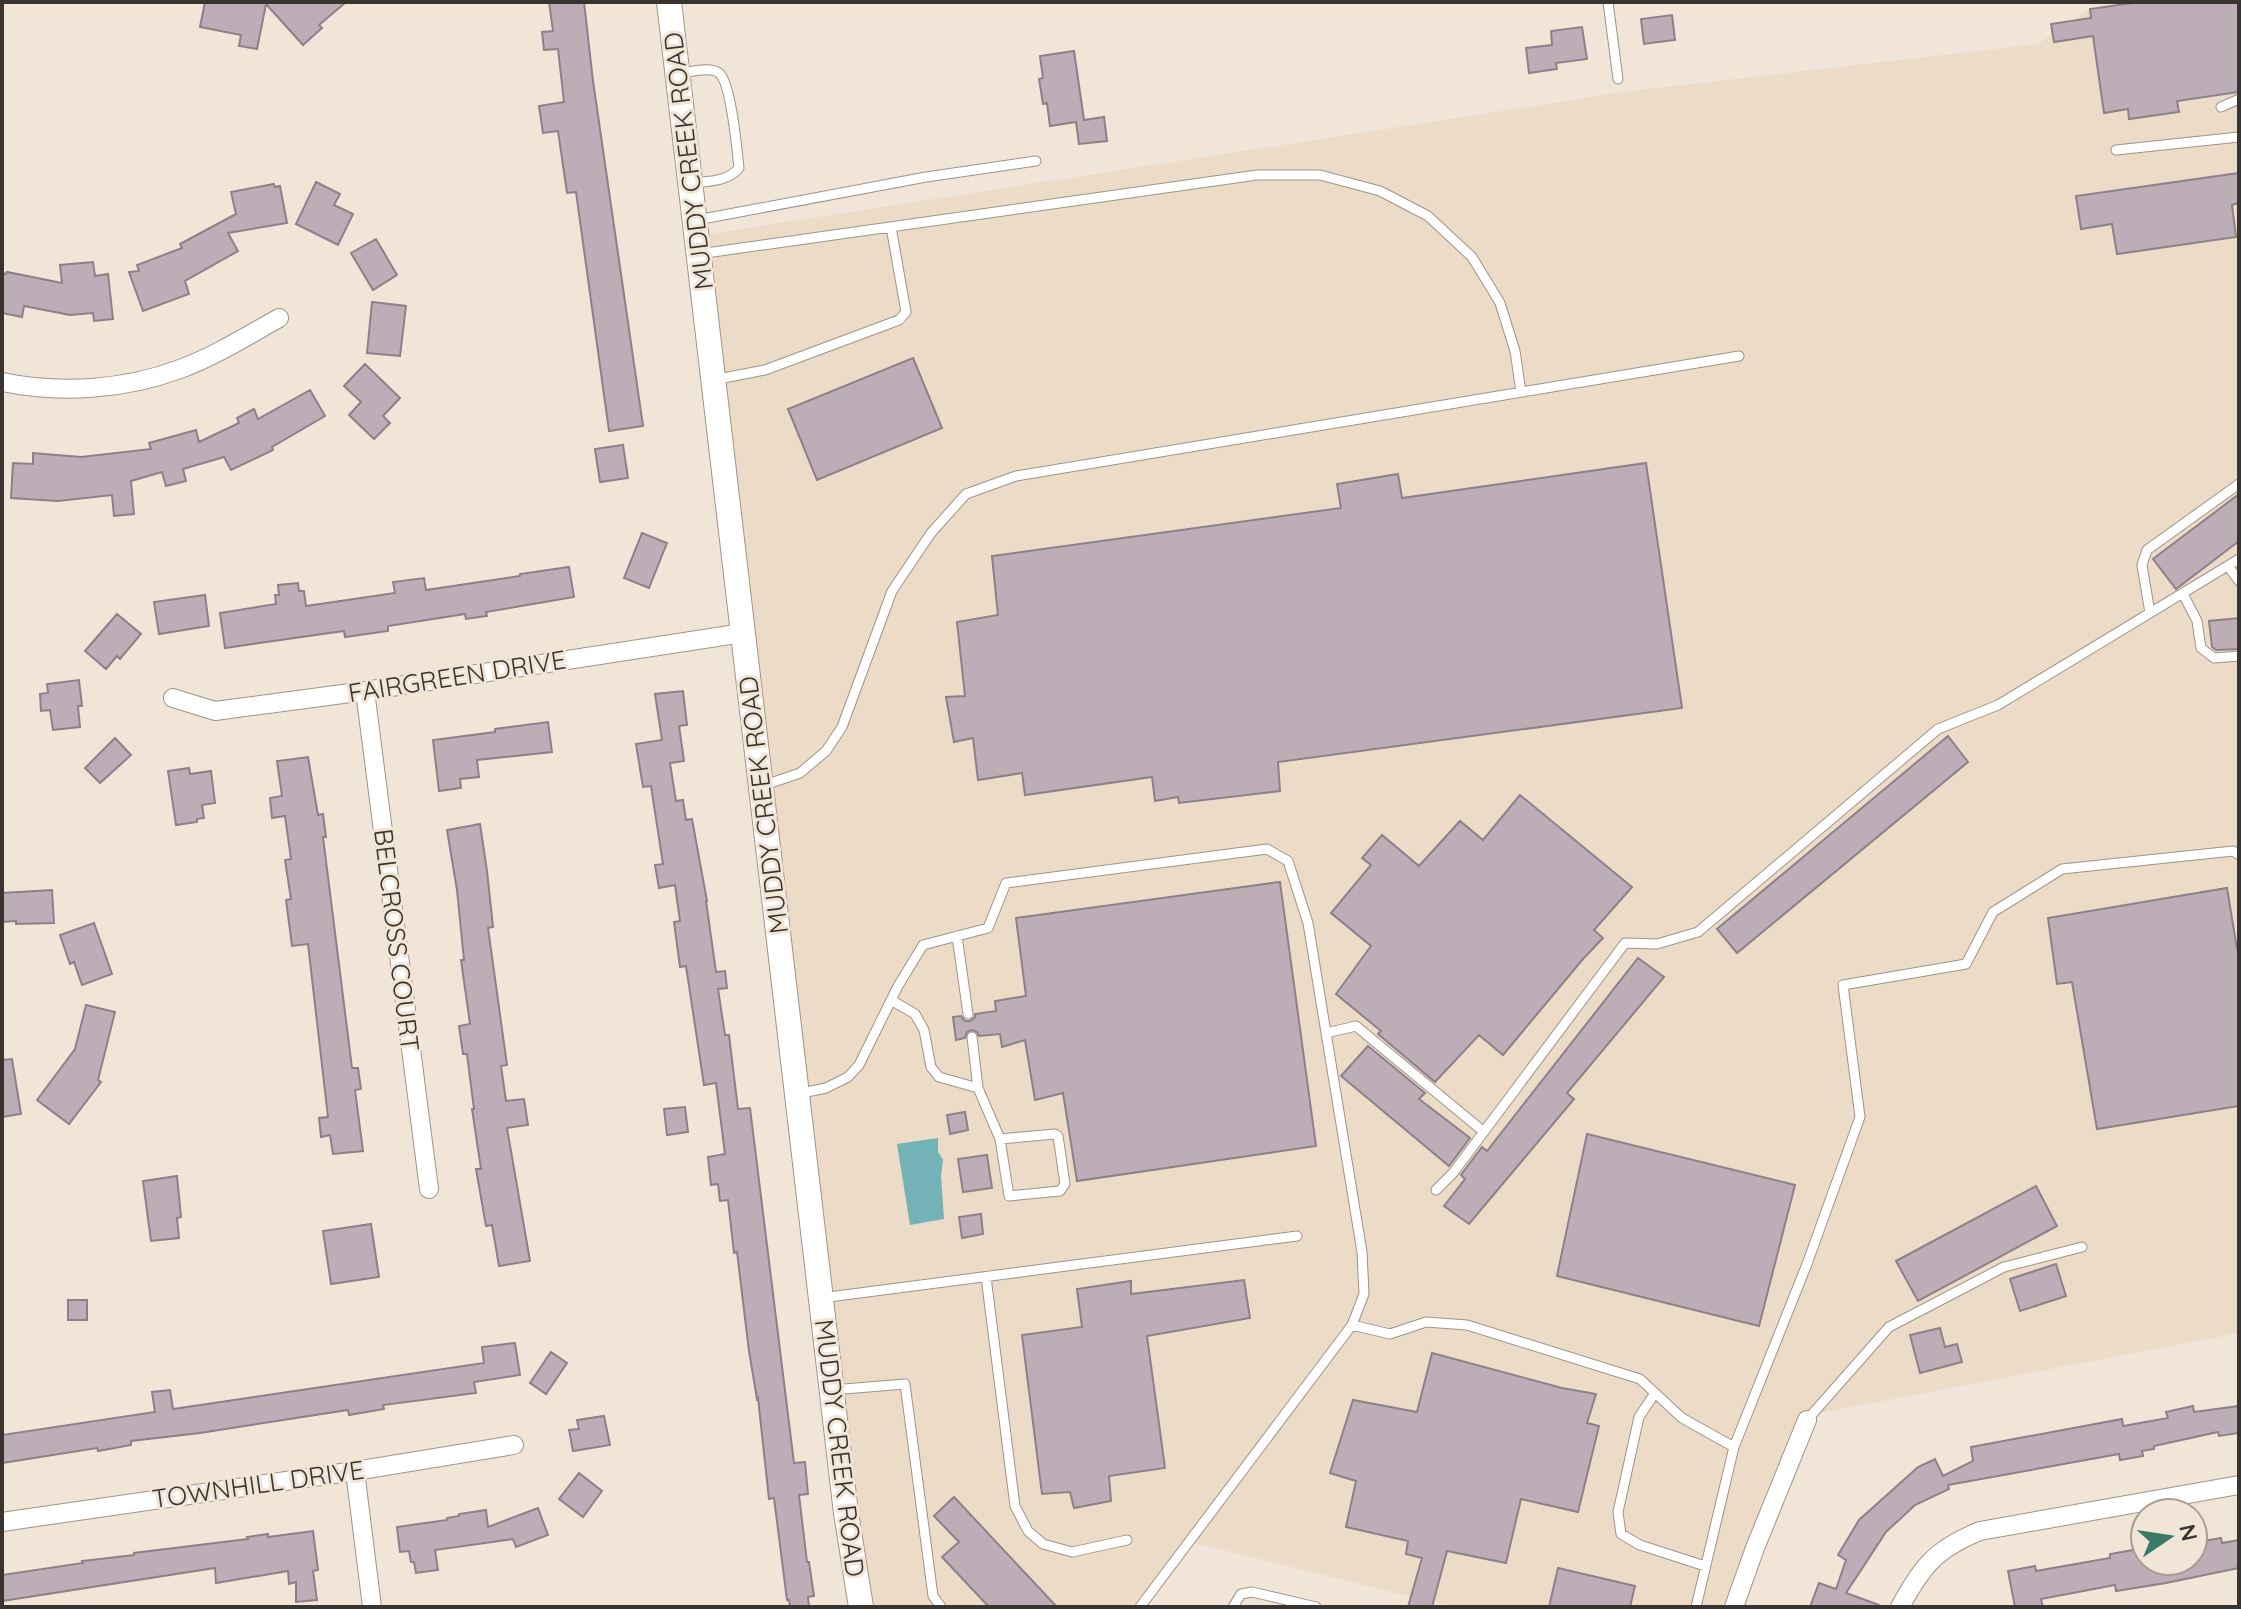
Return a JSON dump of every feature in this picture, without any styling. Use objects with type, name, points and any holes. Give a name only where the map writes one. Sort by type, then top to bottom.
[{"type":"street","name":"MUDDY CREEK ROAD","points":[[669,2],[846,1513],[861,1607]]},
{"type":"street","points":[[2,382],[47,388],[88,388],[140,381],[217,353],[279,318]]},
{"type":"street","name":"FAIRGREEN DRIVE","points":[[173,698],[215,711],[743,633]]},
{"type":"street","name":"BELCROSS COURT","points":[[365,691],[429,1189]]},
{"type":"street","points":[[1734,1607],[1807,1420]]},
{"type":"street","name":"TOWNHILL DRIVE","points":[[2,1522],[514,1445]]},
{"type":"street","points":[[355,1471],[372,1607]]},
{"type":"street","points":[[1900,1607],[1917,1576],[1935,1556],[1956,1541],[1980,1531],[2239,1485]]},
{"type":"lane","points":[[1608,2],[1618,79]]},
{"type":"lane","points":[[677,73],[708,69],[719,73],[727,85],[739,168],[722,180],[690,184]]},
{"type":"lane","points":[[2221,107],[2239,99]]},
{"type":"lane","points":[[2116,150],[2239,137]]},
{"type":"lane","points":[[693,220],[926,177],[1036,161]]},
{"type":"lane","points":[[699,254],[1257,175],[1320,175],[1380,191],[1428,216],[1472,257],[1500,303],[1515,351],[1521,392]]},
{"type":"lane","points":[[713,380],[765,370],[899,320],[906,312],[891,227]]},
{"type":"lane","points":[[761,786],[800,773],[826,751],[842,727],[892,591],[931,533],[966,494],[1016,476],[1739,356]]},
{"type":"lane","points":[[2150,613],[2142,565],[2147,550],[2239,484]]},
{"type":"lane","points":[[1436,1190],[1453,1173],[1625,943],[1657,944],[1698,932],[1938,729],[1998,705],[2239,559]]},
{"type":"lane","points":[[2228,566],[2239,581]]},
{"type":"lane","points":[[2183,594],[2197,621],[2201,648],[2214,658],[2239,656]]},
{"type":"lane","points":[[797,1094],[826,1088],[848,1077],[859,1065],[923,945],[988,928],[1006,883],[1267,849],[1288,861],[1308,923],[1362,1252],[1364,1294],[1352,1325],[1140,1607]]},
{"type":"lane","points":[[1696,1607],[1734,1447],[1807,1264],[1860,1117],[1843,985],[1966,964],[1993,912],[2062,869],[2233,851],[2239,855]]},
{"type":"lane","points":[[957,936],[968,1014]]},
{"type":"lane","points":[[891,1000],[915,1014],[924,1030],[931,1067],[939,1077],[978,1088]]},
{"type":"lane","points":[[1326,1033],[1356,1026],[1484,1132]]},
{"type":"lane","points":[[972,1037],[978,1088],[1000,1139],[1009,1196],[1060,1191],[1063,1188],[1058,1136],[1051,1133],[1000,1139]]},
{"type":"lane","points":[[821,1298],[1297,1236]]},
{"type":"lane","points":[[1807,1420],[1889,1327],[2004,1267],[2082,1247]]},
{"type":"lane","points":[[986,1277],[1015,1506],[1028,1531],[1043,1544],[1072,1552],[1127,1540]]},
{"type":"lane","points":[[1352,1325],[1390,1334],[1426,1322],[1467,1325],[1640,1379],[1682,1418],[1734,1447]]},
{"type":"lane","points":[[832,1390],[905,1384],[933,1596],[941,1607]]},
{"type":"lane","points":[[1655,1393],[1639,1417],[1618,1512],[1621,1534],[1640,1545],[1705,1566]]},
{"type":"lane","points":[[1233,1607],[1241,1594],[1252,1592],[1316,1607]]},
{"type":"shaded area","points":[[2139,2],[2239,2],[2239,1333],[1820,1413],[1807,1420],[1734,1607],[1453,1607],[1190,1542],[1140,1607],[861,1607],[696,236],[1630,91],[2038,44],[2090,9]]},
{"type":"water","points":[[938,1138],[938,1152],[943,1160],[944,1219],[910,1225],[897,1144]]},
{"type":"building","points":[[205,2],[346,2],[319,25],[322,28],[303,45],[266,4],[257,49],[239,46],[241,35],[200,27]]},
{"type":"building","points":[[549,2],[584,2],[643,426],[609,431],[576,192],[567,193],[558,131],[543,133],[539,106],[564,102],[558,49],[544,50],[542,32],[553,31]]},
{"type":"building","points":[[2139,2],[2239,2],[2239,92],[2177,101],[2179,112],[2129,119],[2128,109],[2104,113],[2093,36],[2054,42],[2051,24],[2091,18],[2090,9]]},
{"type":"building","points":[[1672,15],[1675,40],[1644,44],[1641,19]]},
{"type":"building","points":[[1582,27],[1587,59],[1556,63],[1557,69],[1529,73],[1526,48],[1552,45],[1551,31]]},
{"type":"building","points":[[1074,51],[1084,120],[1104,117],[1107,141],[1079,144],[1076,122],[1050,126],[1039,79],[1043,78],[1040,56]]},
{"type":"building","points":[[2239,173],[2239,203],[2232,205],[2236,237],[2117,254],[2112,224],[2081,229],[2076,196]]},
{"type":"building","points":[[316,182],[340,194],[334,205],[353,214],[338,245],[296,224]]},
{"type":"building","points":[[274,184],[275,187],[280,186],[287,223],[228,233],[238,251],[185,281],[189,294],[143,311],[129,272],[139,271],[137,265],[182,248],[180,244],[236,214],[231,192]]},
{"type":"building","points":[[376,239],[397,275],[373,290],[351,253]]},
{"type":"building","points":[[93,262],[95,276],[108,274],[113,319],[94,321],[93,313],[70,315],[24,306],[22,317],[2,313],[2,273],[62,283],[60,265]]},
{"type":"building","points":[[372,302],[406,306],[400,356],[367,353]]},
{"type":"building","points":[[913,358],[942,428],[817,480],[788,409]]},
{"type":"building","points":[[365,364],[400,398],[383,416],[390,423],[374,439],[349,415],[361,402],[344,386]]},
{"type":"building","points":[[310,390],[325,416],[272,447],[273,450],[231,470],[224,457],[183,469],[186,481],[166,486],[162,472],[131,481],[134,514],[114,516],[112,495],[58,501],[11,498],[13,463],[33,464],[33,453],[81,457],[151,449],[149,443],[196,430],[199,442],[239,423],[237,418],[254,409],[258,419]]},
{"type":"building","points":[[623,445],[628,478],[600,482],[595,449]]},
{"type":"building","points":[[1646,463],[1682,708],[1278,762],[1280,791],[1179,803],[1178,797],[1155,801],[1152,777],[1025,795],[1022,773],[978,780],[973,738],[954,742],[946,697],[965,696],[957,622],[998,615],[992,556],[1341,508],[1337,484],[1398,474],[1402,498]]},
{"type":"building","points":[[2239,494],[2239,541],[2176,589],[2153,559]]},
{"type":"building","points":[[642,533],[667,543],[649,588],[624,578]]},
{"type":"building","points":[[569,567],[574,597],[486,612],[487,616],[466,619],[465,614],[388,626],[388,631],[345,637],[344,631],[225,648],[220,613],[276,604],[278,585],[298,583],[299,591],[304,591],[306,606],[395,593],[393,582],[424,578],[426,590]]},
{"type":"building","points":[[205,595],[209,626],[159,634],[154,602]]},
{"type":"building","points":[[117,614],[141,634],[120,659],[117,656],[106,669],[85,651]]},
{"type":"building","points":[[2239,618],[2239,649],[2216,650],[2212,647],[2209,621]]},
{"type":"building","points":[[79,680],[82,706],[78,706],[80,727],[53,730],[50,710],[41,711],[40,694],[48,693],[47,684]]},
{"type":"building","points":[[683,691],[687,725],[679,726],[684,761],[670,763],[676,801],[683,800],[686,820],[692,819],[716,972],[725,971],[727,988],[718,989],[725,1035],[729,1035],[738,1109],[750,1108],[794,1463],[805,1462],[808,1494],[799,1495],[814,1596],[808,1597],[809,1607],[790,1607],[787,1600],[774,1498],[769,1499],[758,1398],[728,1200],[720,1201],[718,1184],[711,1185],[708,1157],[725,1154],[716,1083],[704,1085],[686,966],[680,967],[674,922],[680,921],[675,885],[659,888],[655,865],[663,864],[651,786],[643,787],[636,744],[662,740],[655,694]]},
{"type":"building","points":[[548,722],[552,752],[477,760],[479,777],[460,779],[461,788],[439,791],[433,740]]},
{"type":"building","points":[[1948,736],[1968,762],[1737,953],[1717,929]]},
{"type":"building","points":[[115,738],[131,755],[100,783],[85,768]]},
{"type":"building","points":[[308,757],[318,815],[323,814],[326,837],[323,837],[352,1068],[358,1068],[361,1089],[355,1090],[363,1151],[333,1154],[330,1135],[321,1137],[319,1118],[328,1117],[308,944],[292,946],[286,900],[291,899],[285,860],[291,859],[285,816],[272,818],[270,798],[282,796],[277,761]]},
{"type":"building","points":[[189,768],[190,774],[211,771],[215,803],[202,805],[204,818],[197,819],[197,822],[176,825],[168,771]]},
{"type":"building","points":[[1520,795],[1632,887],[1594,930],[1603,938],[1503,1055],[1479,1035],[1435,1082],[1336,994],[1371,946],[1331,913],[1371,865],[1362,858],[1382,835],[1419,866],[1460,821],[1483,840]]},
{"type":"building","points":[[480,824],[493,927],[488,928],[507,1065],[501,1066],[506,1101],[524,1099],[528,1125],[507,1128],[530,1261],[499,1266],[492,1225],[486,1226],[476,1169],[481,1169],[474,1109],[467,1054],[463,1054],[459,1026],[470,1024],[461,960],[464,960],[457,890],[447,830]]},
{"type":"building","points":[[1280,882],[1316,1146],[1077,1181],[1063,1093],[1035,1100],[1025,1040],[1002,1047],[1000,1034],[979,1036],[972,1030],[967,1032],[965,1038],[956,1040],[953,1017],[961,1016],[965,1021],[970,1021],[975,1014],[996,1011],[995,1001],[1026,996],[1016,918]]},
{"type":"building","points":[[2227,888],[2239,949],[2239,1106],[2097,1129],[2072,982],[2057,984],[2048,918]]},
{"type":"building","points":[[52,890],[54,923],[2,922],[2,893]]},
{"type":"building","points":[[94,923],[112,974],[82,985],[74,962],[70,964],[60,935]]},
{"type":"building","points":[[1638,958],[1664,977],[1567,1093],[1574,1099],[1469,1224],[1444,1206],[1465,1179],[1461,1175],[1482,1147],[1487,1151]]},
{"type":"building","points":[[86,1005],[115,1012],[98,1080],[101,1082],[69,1124],[37,1100],[75,1049]]},
{"type":"building","points":[[1368,1046],[1425,1093],[1419,1099],[1470,1138],[1449,1166],[1341,1076]]},
{"type":"building","points":[[12,1059],[21,1114],[2,1117],[2,1060]]},
{"type":"building","points":[[685,1107],[688,1132],[667,1135],[664,1109]]},
{"type":"building","points":[[965,1112],[968,1130],[950,1134],[947,1115]]},
{"type":"building","points":[[1587,1134],[1795,1185],[1759,1326],[1557,1276]]},
{"type":"building","points":[[987,1155],[992,1188],[963,1192],[958,1159]]},
{"type":"building","points":[[177,1176],[181,1217],[177,1218],[179,1238],[151,1241],[143,1181]]},
{"type":"building","points":[[2036,1186],[2057,1226],[1918,1301],[1896,1261]]},
{"type":"building","points":[[981,1214],[983,1234],[962,1238],[959,1217]]},
{"type":"building","points":[[371,1224],[379,1277],[331,1284],[323,1231]]},
{"type":"building","points":[[2056,1264],[2066,1296],[2020,1311],[2010,1279]]},
{"type":"building","points":[[1244,1280],[1250,1318],[1147,1336],[1165,1468],[1109,1476],[1111,1501],[1074,1508],[1070,1492],[1042,1494],[1022,1335],[1082,1327],[1077,1289],[1131,1281],[1131,1294]]},
{"type":"building","points":[[68,1300],[87,1300],[87,1320],[68,1320]]},
{"type":"building","points":[[1940,1328],[1945,1347],[1957,1344],[1962,1362],[1920,1373],[1910,1335]]},
{"type":"building","points":[[515,1343],[520,1375],[474,1382],[476,1393],[383,1405],[384,1409],[349,1415],[348,1410],[131,1441],[131,1445],[98,1451],[97,1448],[2,1463],[2,1435],[155,1412],[152,1392],[170,1390],[173,1409],[484,1363],[482,1347]]},
{"type":"building","points":[[551,1352],[567,1363],[546,1394],[530,1383]]},
{"type":"building","points":[[1432,1353],[1562,1388],[1596,1394],[1587,1423],[1599,1426],[1578,1512],[1521,1499],[1506,1563],[1447,1551],[1432,1607],[1408,1607],[1422,1558],[1406,1554],[1408,1541],[1346,1527],[1356,1481],[1330,1473],[1353,1400],[1417,1412]]},
{"type":"building","points":[[2193,1406],[2194,1412],[2239,1406],[2239,1433],[2219,1436],[2218,1432],[2154,1446],[2154,1449],[2142,1451],[2143,1456],[2120,1460],[2119,1454],[1948,1485],[1949,1489],[1915,1505],[1886,1532],[1846,1593],[1879,1607],[1810,1607],[1819,1583],[1836,1589],[1846,1560],[1838,1555],[1859,1520],[1918,1467],[1935,1459],[1943,1476],[1973,1461],[1971,1447],[2122,1419],[2123,1426],[2168,1418],[2166,1412]]},
{"type":"building","points":[[604,1416],[610,1445],[573,1451],[569,1430],[579,1429],[577,1420]]},
{"type":"building","points":[[579,1473],[602,1491],[583,1517],[559,1499]]},
{"type":"building","points":[[954,1497],[1057,1607],[989,1607],[942,1557],[959,1542],[934,1516]]},
{"type":"building","points":[[538,1508],[548,1535],[516,1547],[513,1539],[435,1550],[438,1570],[416,1573],[409,1551],[400,1552],[397,1527],[447,1520],[459,1514],[486,1510],[488,1527]]},
{"type":"building","points":[[313,1531],[318,1570],[313,1571],[317,1600],[296,1602],[296,1582],[289,1584],[288,1571],[216,1583],[215,1568],[2,1601],[2,1575],[268,1534],[268,1537]]},
{"type":"building","points":[[2221,1538],[2222,1543],[2239,1540],[2239,1568],[2209,1574],[2209,1540]]},
{"type":"building","points":[[2129,1551],[2129,1577],[2195,1577],[2116,1591],[2115,1585],[2041,1599],[2043,1607],[2015,1607],[2008,1571],[2035,1566],[2036,1571],[2110,1558],[2110,1554]]},
{"type":"building","points":[[1558,1568],[1635,1586],[1630,1607],[1549,1607]]}]
